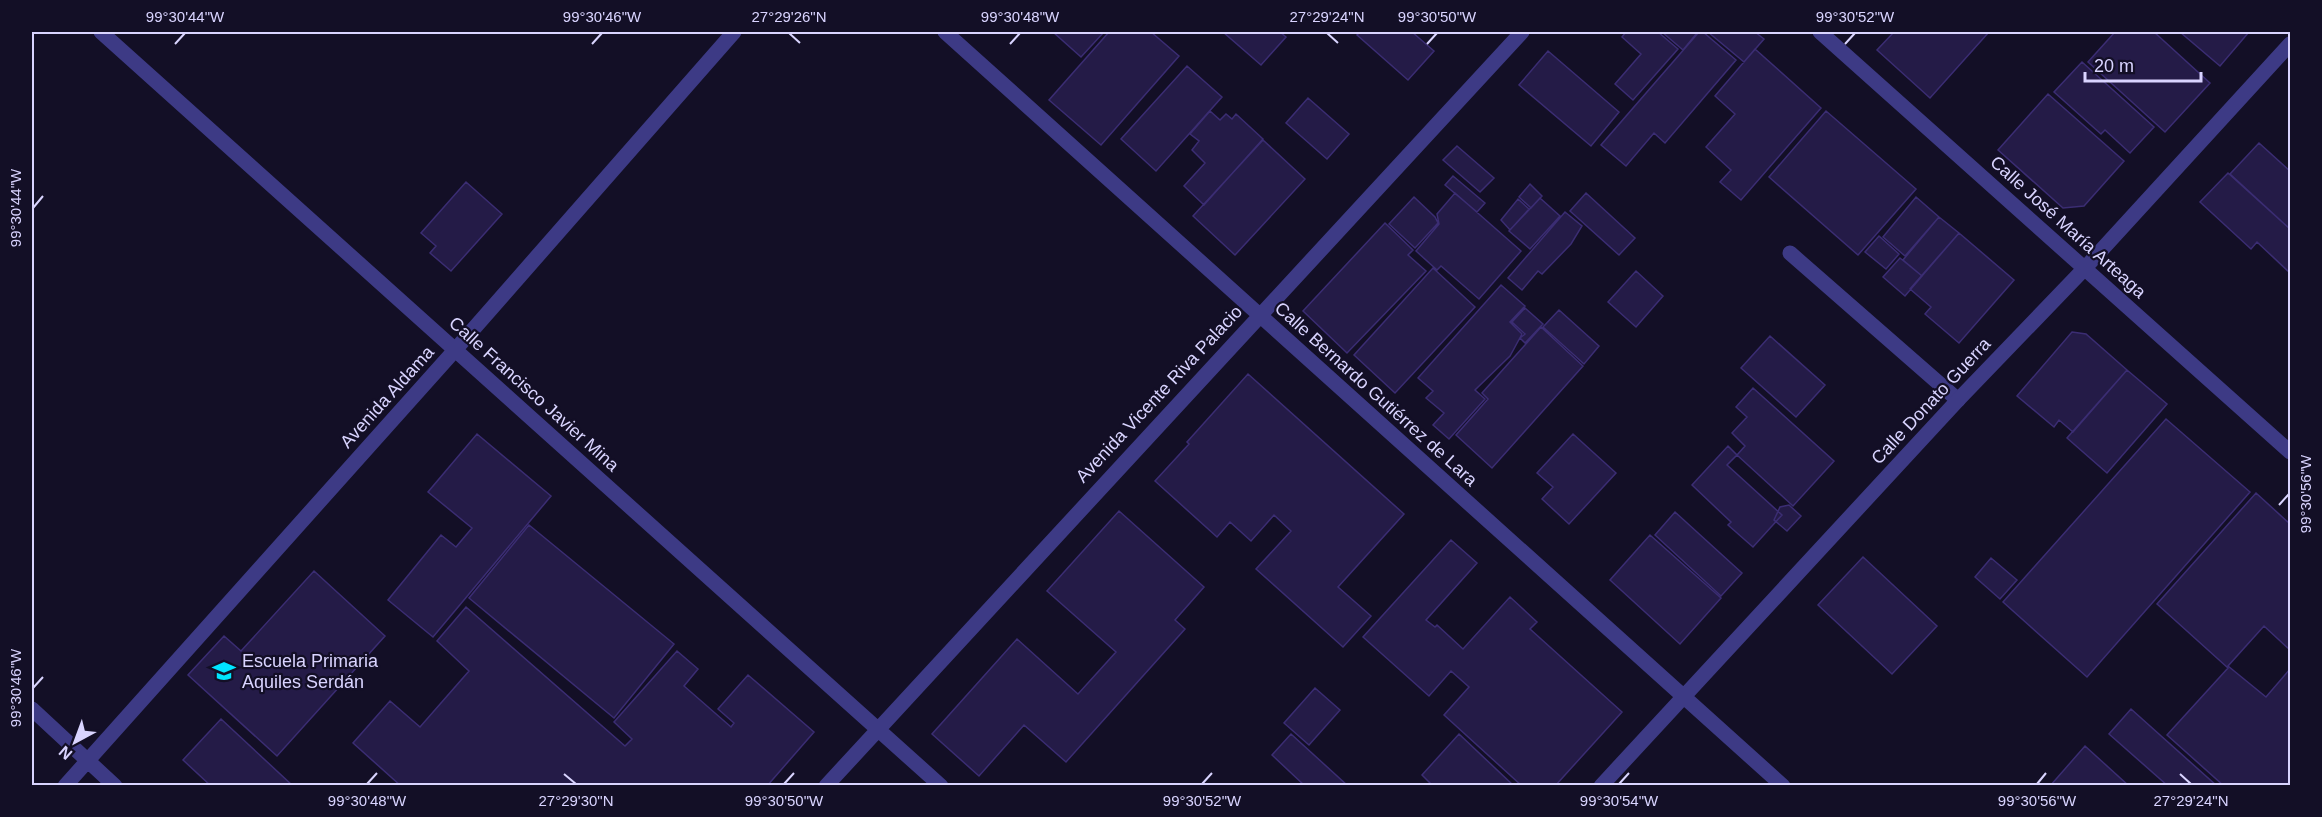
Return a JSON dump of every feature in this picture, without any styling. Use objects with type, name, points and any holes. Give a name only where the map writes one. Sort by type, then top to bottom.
[{"type":"street","name":"Calle Francisco Javier Mina","points":[[101,32],[940,786]]},
{"type":"street","name":"Avenida Aldama","points":[[65,786],[455,350],[734,32]]},
{"type":"street","name":"Calle Bernardo Gutiérrez de Lara","points":[[945,32],[1258,315],[1685,695],[1783,786]]},
{"type":"street","name":"Avenida Vicente Riva Palacio","points":[[826,786],[1258,315],[1522,32]]},
{"type":"street","name":"Calle José María Arteaga","points":[[1820,32],[2290,452]]},
{"type":"street","name":"Calle Donato Guerra","points":[[1601,786],[1958,400],[2085,268],[2290,44]]},
{"type":"street","points":[[1790,253],[1958,400]]},
{"type":"street","points":[[32,709],[115,786]]},
{"type":"building","points":[[1053,32],[1104,32],[1081,57]]},
{"type":"building","points":[[1109,32],[1151,32],[1179,56],[1101,145],[1049,100]]},
{"type":"building","points":[[1223,32],[1280,32],[1286,37],[1261,65]]},
{"type":"building","points":[[1360,32],[1412,32],[1434,51],[1408,80],[1357,35]]},
{"type":"building","points":[[1626,32],[1658,32],[1678,49],[1633,100],[1615,84],[1641,54],[1622,37]]},
{"type":"building","points":[[1662,32],[1696,32],[1697,33],[1683,50]]},
{"type":"building","points":[[1699,32],[1703,32],[1736,60],[1665,143],[1654,133],[1626,166],[1601,145]]},
{"type":"building","points":[[1708,32],[1755,32],[1764,39],[1744,62]]},
{"type":"building","points":[[1894,32],[1989,32],[1930,98],[1877,50]]},
{"type":"building","points":[[2115,32],[2154,32],[2210,83],[2165,132],[2088,62]]},
{"type":"building","points":[[2180,32],[2249,32],[2220,66]]},
{"type":"building","points":[[1755,49],[1821,108],[1741,200],[1720,182],[1731,170],[1706,147],[1735,114],[1715,96]]},
{"type":"building","points":[[1548,51],[1619,112],[1591,146],[1519,85]]},
{"type":"building","points":[[2082,62],[2154,127],[2130,153],[2105,130],[2101,134],[2054,92]]},
{"type":"building","points":[[1187,66],[1222,97],[1156,171],[1121,139]]},
{"type":"building","points":[[2048,94],[2124,161],[2084,206],[2063,208],[1998,150]]},
{"type":"building","points":[[1308,98],[1349,134],[1327,159],[1286,123]]},
{"type":"building","points":[[1210,111],[1220,120],[1226,114],[1232,119],[1236,114],[1263,139],[1204,205],[1184,186],[1205,163],[1192,150],[1199,141],[1190,134]]},
{"type":"building","points":[[1826,111],[1916,189],[1858,255],[1769,177]]},
{"type":"building","points":[[1263,140],[1305,179],[1235,255],[1193,216]]},
{"type":"building","points":[[2259,143],[2290,171],[2290,229],[2230,174]]},
{"type":"building","points":[[1457,146],[1494,178],[1480,192],[1443,160]]},
{"type":"building","points":[[2228,173],[2290,229],[2290,273],[2257,242],[2251,249],[2200,202]]},
{"type":"building","points":[[1453,176],[1485,203],[1477,212],[1445,185]]},
{"type":"building","points":[[466,182],[502,214],[451,271],[430,253],[436,246],[421,233]]},
{"type":"building","points":[[1530,184],[1542,196],[1531,208],[1519,197]]},
{"type":"building","points":[[1455,193],[1521,251],[1479,299],[1441,266],[1437,270],[1416,251],[1439,224],[1437,214]]},
{"type":"building","points":[[1586,193],[1635,238],[1619,255],[1570,211]]},
{"type":"building","points":[[1414,197],[1435,217],[1438,223],[1415,248],[1389,224]]},
{"type":"building","points":[[1916,197],[1939,217],[1905,256],[1883,237]]},
{"type":"building","points":[[1540,198],[1560,216],[1530,249],[1509,231]]},
{"type":"building","points":[[1518,199],[1529,209],[1510,230],[1501,220]]},
{"type":"building","points":[[1565,212],[1582,226],[1571,244],[1542,274],[1538,271],[1522,290],[1508,278]]},
{"type":"building","points":[[1939,217],[1959,233],[1922,276],[1903,260]]},
{"type":"building","points":[[1385,223],[1413,250],[1408,255],[1426,271],[1347,353],[1303,311]]},
{"type":"building","points":[[1959,233],[2014,280],[1959,343],[1925,314],[1931,307],[1910,289]]},
{"type":"building","points":[[1879,236],[1899,254],[1886,269],[1865,252]]},
{"type":"building","points":[[1900,258],[1922,276],[1905,296],[1883,277]]},
{"type":"building","points":[[1433,268],[1475,307],[1395,393],[1354,355]]},
{"type":"building","points":[[1636,271],[1663,296],[1636,327],[1608,302]]},
{"type":"building","points":[[1501,285],[1525,306],[1510,322],[1522,334],[1510,356],[1475,390],[1485,399],[1449,439],[1433,425],[1444,413],[1426,398],[1433,391],[1418,378]]},
{"type":"building","points":[[1525,308],[1543,324],[1525,343],[1520,338],[1525,334],[1512,322]]},
{"type":"building","points":[[1559,310],[1599,346],[1584,364],[1543,327]]},
{"type":"building","points":[[1541,327],[1583,366],[1492,468],[1456,435],[1488,399],[1482,393]]},
{"type":"building","points":[[2072,332],[2086,334],[2127,370],[2073,432],[2059,420],[2054,427],[2017,396]]},
{"type":"building","points":[[1770,336],[1825,385],[1796,417],[1741,368]]},
{"type":"building","points":[[2127,370],[2167,404],[2107,473],[2067,438]]},
{"type":"building","points":[[1248,374],[1404,514],[1338,587],[1371,616],[1343,647],[1256,569],[1291,531],[1274,515],[1251,541],[1230,522],[1217,537],[1155,481]]},
{"type":"building","points":[[1753,388],[1834,461],[1793,506],[1737,455],[1745,446],[1732,433],[1747,417],[1736,407]]},
{"type":"building","points":[[2166,419],[2250,492],[2087,677],[2003,602]]},
{"type":"building","points":[[477,434],[551,496],[433,637],[388,600],[441,535],[456,547],[472,528],[428,492]]},
{"type":"building","points":[[1573,434],[1616,473],[1569,524],[1542,499],[1553,487],[1537,473]]},
{"type":"building","points":[[1728,446],[1737,455],[1727,465],[1782,515],[1753,547],[1728,525],[1731,522],[1692,485]]},
{"type":"building","points":[[2256,493],[2290,524],[2290,650],[2264,626],[2228,666],[2266,697],[2290,669],[2290,786],[2224,786],[2167,735],[2228,668],[2157,604]]},
{"type":"building","points":[[1789,505],[1801,516],[1787,531],[1774,520],[1780,507]]},
{"type":"building","points":[[1119,511],[1204,587],[1175,620],[1185,629],[1066,762],[1024,725],[979,776],[932,734],[1017,639],[1078,694],[1116,652],[1047,591]]},
{"type":"building","points":[[1675,512],[1742,573],[1721,596],[1655,535]]},
{"type":"building","points":[[529,525],[674,644],[614,718],[469,598]]},
{"type":"building","points":[[1650,535],[1721,598],[1680,644],[1610,580]]},
{"type":"building","points":[[1451,540],[1477,563],[1426,620],[1435,627],[1437,625],[1463,649],[1510,597],[1537,622],[1530,629],[1622,712],[1555,786],[1522,786],[1444,715],[1469,687],[1451,671],[1429,696],[1363,637]]},
{"type":"building","points":[[1863,557],[1937,626],[1892,674],[1818,605]]},
{"type":"building","points":[[1991,558],[2017,580],[2000,599],[1975,577]]},
{"type":"building","points":[[314,571],[385,636],[277,756],[188,675],[224,636],[241,651]]},
{"type":"building","points":[[466,607],[625,746],[632,739],[614,722],[677,651],[698,669],[684,686],[731,727],[734,723],[718,709],[748,675],[814,732],[767,786],[598,786],[596,784],[595,786],[401,786],[353,743],[390,701],[420,727],[469,671],[437,641]]},
{"type":"building","points":[[1315,688],[1340,710],[1309,745],[1284,723]]},
{"type":"building","points":[[2131,709],[2217,786],[2168,786],[2109,734]]},
{"type":"building","points":[[221,719],[293,786],[211,786],[183,760]]},
{"type":"building","points":[[1291,734],[1348,786],[1305,786],[1272,755]]},
{"type":"building","points":[[1459,734],[1514,786],[1433,786],[1422,775]]},
{"type":"building","points":[[2085,746],[2129,786],[2050,786]]},
{"type":"place","name":"Escuela Primaria Aquiles Serdán","points":[[224,671]]}]
